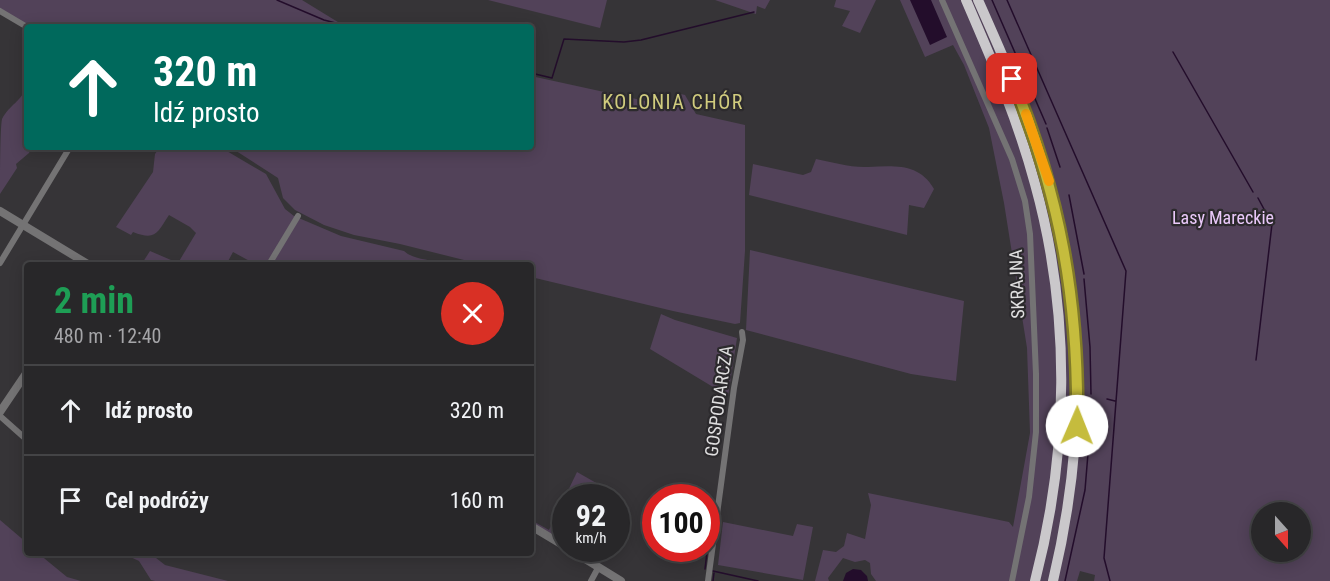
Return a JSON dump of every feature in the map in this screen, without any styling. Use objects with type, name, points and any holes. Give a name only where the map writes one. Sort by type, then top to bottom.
[{"type":"highway","points":[[966,0],[1004,90],[1036,186],[1055,286],[1060,334],[1060,424],[1055,482],[1035,581]]},
{"type":"highway","points":[[978,0],[1018,92],[1049,182],[1069,271],[1076,332],[1078,381],[1074,466],[1068,509],[1053,581]]},
{"type":"street","name":"SKRAJNA","points":[[942,0],[1012,159],[1025,201],[1030,234],[1036,363],[1036,432],[1028,506],[1012,581]]},
{"type":"street","points":[[0,11],[24,25]]},
{"type":"street","points":[[0,264],[68,150]]},
{"type":"street","points":[[0,211],[86,262]]},
{"type":"street","points":[[270,262],[298,216]]},
{"type":"street","name":"GOSPODARCZA","points":[[708,581],[734,388],[743,340],[742,332]]},
{"type":"street","points":[[24,377],[0,414],[24,437]]},
{"type":"street","points":[[534,528],[552,539]]},
{"type":"street","points":[[589,562],[621,581]]},
{"type":"street","points":[[591,581],[598,568]]},
{"type":"green space","points":[[0,0],[302,0],[341,24],[24,24],[0,10]]},
{"type":"green space","points":[[488,0],[607,0],[600,28]]},
{"type":"green space","points":[[715,0],[770,0],[765,9],[757,6],[756,14]]},
{"type":"green space","points":[[836,0],[876,0],[860,33],[842,26],[850,11],[834,7]]},
{"type":"green space","name":"Lasy Mareckie","points":[[900,0],[1330,0],[1330,581],[1094,581],[1095,575],[1080,571],[1077,581],[876,581],[871,574],[870,563],[865,560],[855,562],[843,558],[828,578],[829,581],[815,581],[823,550],[836,552],[844,546],[847,533],[865,539],[871,505],[868,493],[1009,522],[1013,527],[1030,433],[1027,348],[1004,203],[989,128],[964,65],[953,45],[925,57]]},
{"type":"green space","points":[[534,77],[673,107],[680,100],[681,94],[685,95],[696,114],[745,125],[745,251],[740,323],[735,324],[673,311],[534,278],[534,262],[472,262],[354,235],[324,225],[295,210],[283,198],[278,178],[235,150],[534,150]]},
{"type":"green space","points":[[24,92],[24,150],[30,150],[16,164],[17,168],[0,194],[2,119]]},
{"type":"green space","points":[[158,150],[225,150],[266,174],[285,209],[294,216],[341,236],[404,251],[435,262],[251,262],[233,252],[228,262],[179,262],[196,233],[169,215],[155,234],[147,236],[133,232],[131,235],[116,227],[153,172],[155,154]]},
{"type":"green space","points":[[816,159],[855,167],[888,166],[914,170],[921,174],[934,189],[924,208],[909,205],[907,235],[749,195],[753,164],[803,175],[811,172]]},
{"type":"green space","points":[[750,250],[964,301],[956,381],[911,374],[746,330]]},
{"type":"green space","points":[[150,251],[176,262],[143,262]]},
{"type":"green space","points":[[661,314],[737,338],[728,396],[650,349]]},
{"type":"green space","points":[[577,472],[598,484],[583,484],[571,484]]},
{"type":"green space","points":[[0,520],[24,540],[24,556],[41,556],[67,577],[81,581],[0,581]]},
{"type":"green space","points":[[534,522],[549,530],[552,524],[552,535],[534,525]]},
{"type":"green space","points":[[723,522],[793,536],[797,524],[813,527],[803,580],[718,565]]},
{"type":"green space","points":[[128,556],[154,556],[165,565],[228,581],[155,581],[151,580],[139,561]]},
{"type":"shaded area","points":[[910,0],[931,0],[947,37],[930,45]]},
{"type":"shaded area","points":[[853,569],[861,570],[867,576],[868,581],[843,581],[846,573]]},
{"type":"waterway","points":[[277,0],[324,20],[339,24]]},
{"type":"waterway","points":[[992,0],[1046,124]]},
{"type":"waterway","points":[[1007,0],[1126,271],[1104,558],[1110,581]]},
{"type":"waterway","points":[[534,74],[552,78],[564,39],[624,42],[641,40],[754,12]]},
{"type":"waterway","points":[[1173,52],[1253,192]]},
{"type":"waterway","points":[[1047,128],[1060,167]]},
{"type":"waterway","points":[[1069,195],[1084,274]]},
{"type":"waterway","points":[[1256,360],[1272,224],[1258,198]]},
{"type":"waterway","points":[[1084,279],[1090,347],[1091,394]]},
{"type":"waterway","points":[[1107,399],[1115,401]]},
{"type":"waterway","points":[[1091,424],[1092,402]]},
{"type":"waterway","points":[[1065,581],[1085,490],[1090,429]]},
{"type":"waterway","points":[[705,569],[706,562]]},
{"type":"waterway","points":[[713,571],[758,581]]},
{"type":"waterway","points":[[713,581],[714,573]]},
{"type":"slow traffic","points":[[1026,114],[1049,181]]},
{"type":"district","name":"KOLONIA CHÓR","points":[[673,102]]},
{"type":"route","points":[[1012,79],[1044,164],[1069,271],[1077,356],[1077,426]]}]
